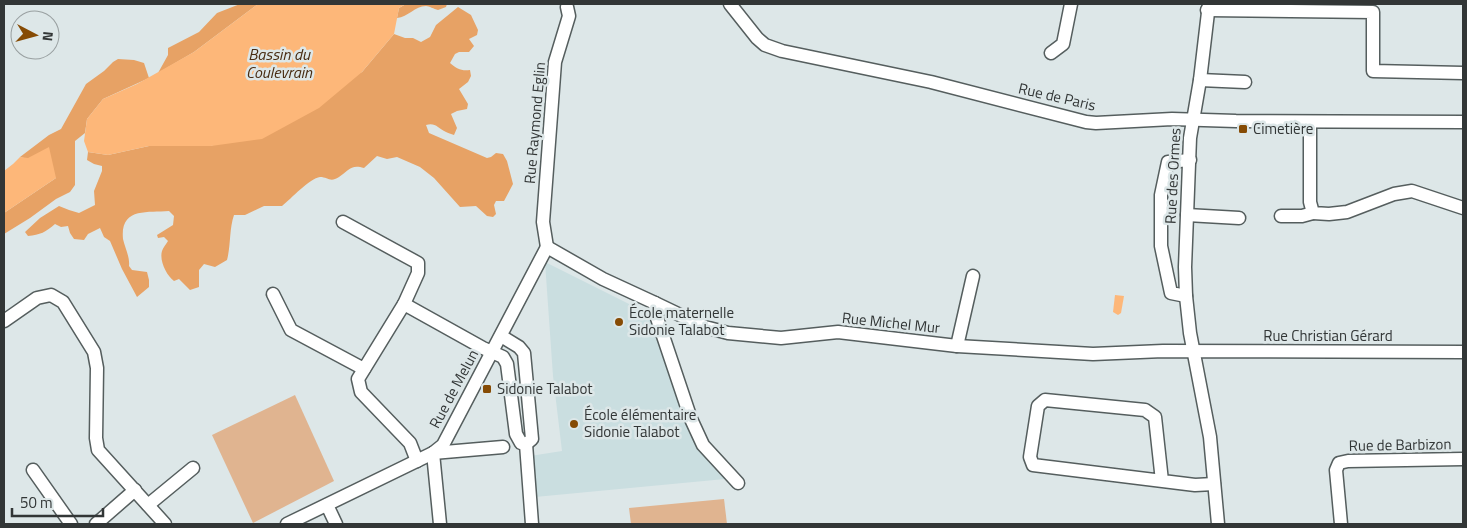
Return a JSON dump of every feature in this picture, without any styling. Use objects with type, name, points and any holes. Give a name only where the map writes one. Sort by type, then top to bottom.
[{"type":"street","name":"Rue de Paris","points":[[730,4],[757,38],[782,52],[931,82],[1086,122],[1172,119],[1310,122],[1463,122]]},
{"type":"street","points":[[1051,53],[1063,44],[1070,4]]},
{"type":"street","name":"Rue Raymond Eglin","points":[[547,247],[543,222],[554,62],[569,16],[565,5]]},
{"type":"street","name":"Rue des Ormes","points":[[1208,7],[1200,80],[1190,138],[1186,296],[1192,352],[1210,437],[1218,524]]},
{"type":"street","points":[[1208,7],[1373,12],[1373,71],[1463,73]]},
{"type":"street","points":[[1200,80],[1245,82]]},
{"type":"street","points":[[1310,122],[1310,202],[1313,213]]},
{"type":"street","points":[[1186,296],[1171,293],[1161,246],[1161,194],[1168,162],[1190,160]]},
{"type":"street","points":[[1282,216],[1347,212],[1394,194],[1412,191],[1463,208]]},
{"type":"street","points":[[1187,215],[1239,218]]},
{"type":"street","points":[[343,222],[418,263],[418,273],[404,304],[358,379],[361,392],[410,443],[417,461]]},
{"type":"street","name":"Rue Michel Mur","points":[[547,247],[603,278],[705,327],[728,333],[781,338],[838,332],[958,346],[1093,354],[1192,352]]},
{"type":"street","name":"Rue de Melun","points":[[287,524],[434,453],[443,445],[547,247]]},
{"type":"street","points":[[958,346],[973,276]]},
{"type":"street","points":[[273,294],[291,330],[364,369]]},
{"type":"street","points":[[4,320],[37,298],[51,295],[63,302],[94,352],[97,368],[96,438],[98,450],[165,524]]},
{"type":"street","points":[[655,303],[656,315],[691,419],[703,445],[738,483]]},
{"type":"street","points":[[404,304],[503,357],[507,364],[516,434],[521,443],[526,444]]},
{"type":"street","points":[[501,336],[519,346],[524,353],[532,439],[526,444]]},
{"type":"street","name":"Rue Christian Gérard","points":[[1192,352],[1463,352]]},
{"type":"street","points":[[1162,481],[1155,417],[1145,410],[1045,400],[1038,406],[1030,457],[1033,466],[1195,485],[1214,484]]},
{"type":"street","points":[[526,444],[532,524]]},
{"type":"street","points":[[440,524],[434,453],[503,446]]},
{"type":"street","name":"Rue de Barbizon","points":[[1341,524],[1336,470],[1339,463],[1348,461],[1463,459]]},
{"type":"street","points":[[148,506],[193,468]]},
{"type":"street","points":[[33,470],[71,524]]},
{"type":"street","points":[[96,524],[135,490]]},
{"type":"street","points":[[327,505],[336,524]]},
{"type":"shaded area","points":[[240,4],[258,4],[194,52],[158,73],[168,55],[168,48],[199,32],[217,13]]},
{"type":"shaded area","points":[[406,4],[447,4],[446,7],[438,10],[422,6],[405,16],[397,18],[399,8]]},
{"type":"shaded area","points":[[458,7],[471,15],[478,30],[477,35],[469,39],[474,46],[469,52],[455,54],[450,63],[459,69],[470,70],[471,76],[468,82],[459,89],[468,104],[467,109],[451,114],[457,128],[454,135],[434,125],[426,125],[429,133],[487,158],[496,153],[503,154],[507,161],[513,184],[504,201],[496,201],[494,205],[496,214],[493,217],[487,216],[476,206],[460,207],[434,178],[420,167],[397,157],[387,159],[377,156],[364,168],[356,167],[350,169],[336,179],[316,178],[282,206],[264,206],[245,215],[234,215],[227,260],[215,267],[204,264],[199,270],[199,287],[190,290],[179,279],[174,281],[171,279],[164,268],[161,255],[168,241],[164,237],[158,238],[157,235],[173,225],[174,216],[169,211],[144,212],[130,217],[123,229],[123,239],[129,266],[132,270],[147,272],[149,280],[149,287],[137,297],[110,241],[104,237],[100,228],[88,234],[84,240],[74,239],[68,226],[61,227],[55,224],[46,231],[36,235],[28,236],[25,232],[40,218],[59,206],[79,213],[95,205],[94,191],[102,171],[102,166],[87,160],[88,152],[108,155],[149,146],[211,146],[362,72],[394,34],[405,38],[413,38],[421,42],[430,37],[436,25]]},
{"type":"shaded area","points":[[118,59],[144,63],[149,78],[103,99],[87,119],[85,133],[75,141],[75,185],[70,192],[56,199],[4,234],[4,213],[56,178],[28,159],[20,157],[49,135],[61,129],[86,84]]},
{"type":"shaded area","points":[[545,262],[649,314],[691,436],[725,479],[535,497],[530,456],[562,451],[553,376]]},
{"type":"shaded area","points":[[295,395],[334,481],[253,523],[212,435]]},
{"type":"shaded area","points":[[724,499],[727,524],[631,524],[629,508]]},
{"type":"water","name":"Bassin du Coulevrain","points":[[258,4],[406,4],[399,8],[394,34],[362,72],[319,108],[262,139],[211,146],[149,146],[108,155],[88,152],[84,141],[87,119],[103,99],[137,84],[194,52]]},
{"type":"water","points":[[49,147],[56,178],[4,213],[4,171],[20,157],[28,158]]},
{"type":"water","points":[[1115,295],[1124,296],[1121,313],[1118,315],[1113,312]]},
{"type":"place","name":"Cimetière","points":[[1243,129]]},
{"type":"place","name":"École maternelle Sidonie Talabot","points":[[619,322]]},
{"type":"place","name":"Sidonie Talabot","points":[[487,389]]},
{"type":"place","name":"École élémentaire Sidonie Talabot","points":[[574,424]]}]
